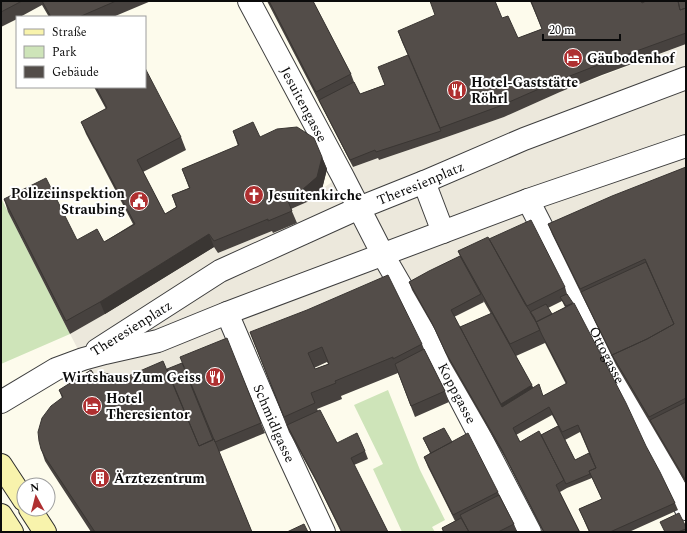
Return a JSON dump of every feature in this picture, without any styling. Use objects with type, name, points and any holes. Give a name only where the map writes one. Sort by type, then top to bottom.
[{"type":"main road","points":[[1,466],[16,488]]},
{"type":"main road","points":[[1,515],[12,532]]},
{"type":"main road","points":[[35,517],[45,532]]},
{"type":"street","name":"Jesuitengasse","points":[[249,1],[360,208],[383,255]]},
{"type":"street","name":"Theresienplatz","points":[[83,359],[220,271],[360,208],[524,139],[686,78]]},
{"type":"street","name":"Theresienplatz","points":[[1,402],[56,369],[105,353],[158,342],[227,313],[528,200],[686,146]]},
{"type":"street","points":[[424,182],[443,232]]},
{"type":"street","name":"Ottogasse","points":[[528,200],[686,509]]},
{"type":"street","name":"Koppgasse","points":[[383,255],[405,293],[530,532]]},
{"type":"street","name":"Schmidlgasse","points":[[227,313],[280,437],[324,532]]},
{"type":"green space","points":[[1,198],[70,334],[1,364]]},
{"type":"green space","points":[[388,390],[420,470],[445,520],[432,527],[435,532],[402,532],[373,469],[383,464],[354,405]]},
{"type":"shaded area","points":[[686,44],[686,179],[244,352],[230,348],[131,389],[96,383],[70,334],[214,247],[218,253],[296,223],[291,209],[307,202],[322,189],[353,167],[378,158],[379,160],[504,117],[560,92]]},
{"type":"building","points":[[1,1],[22,1],[1,12]]},
{"type":"building","points":[[42,1],[116,1],[81,16],[50,16]]},
{"type":"building","points":[[269,1],[313,1],[351,74],[316,92]]},
{"type":"building","points":[[430,1],[495,1],[502,18],[508,16],[518,38],[542,29],[531,1],[641,1],[642,3],[646,1],[678,1],[680,10],[686,8],[686,33],[598,65],[500,106],[440,128],[398,31],[435,15]]},
{"type":"building","points":[[678,1],[686,1],[686,8],[680,10]]},
{"type":"building","points":[[408,55],[441,131],[376,152],[375,150],[350,160],[319,100],[354,82],[360,94],[385,85],[378,67]]},
{"type":"building","points":[[146,70],[181,137],[137,160],[165,214],[177,207],[172,195],[190,188],[182,169],[239,145],[233,131],[253,122],[260,137],[277,129],[297,127],[314,138],[322,157],[317,177],[302,190],[286,196],[292,211],[214,241],[209,234],[100,302],[66,321],[4,199],[46,178],[77,240],[97,229],[104,242],[135,224],[81,122],[107,108],[97,88],[146,88]]},
{"type":"building","points":[[686,167],[686,398],[649,417],[612,355],[647,339],[674,324],[645,259],[580,289],[548,224],[612,196]]},
{"type":"building","points":[[531,220],[565,287],[527,306],[489,239]]},
{"type":"building","points":[[488,237],[540,330],[510,344],[458,251]]},
{"type":"building","points":[[460,256],[481,294],[451,310],[502,407],[539,384],[543,396],[567,383],[536,322],[574,303],[626,403],[675,503],[610,532],[590,532],[579,509],[602,499],[589,471],[596,468],[578,425],[562,432],[549,407],[513,428],[520,442],[539,431],[564,480],[556,485],[579,531],[544,532],[502,450],[446,353],[432,323],[409,282]]},
{"type":"building","points":[[646,262],[674,324],[647,339],[612,355],[581,292]]},
{"type":"building","points":[[388,275],[422,344],[393,359],[393,357],[335,381],[336,383],[311,393],[315,403],[284,417],[250,332],[307,310]],"holes":[[[322,347],[329,364],[315,369],[308,353]]]},
{"type":"building","points":[[567,294],[573,303],[566,306],[560,297]]},
{"type":"building","points":[[546,304],[552,314],[536,322],[530,312]]},
{"type":"building","points":[[492,313],[532,385],[501,404],[460,327]]},
{"type":"building","points":[[227,338],[261,423],[215,442],[180,357]]},
{"type":"building","points":[[424,349],[445,391],[411,406],[395,364]]},
{"type":"building","points":[[163,361],[199,446],[214,439],[252,532],[95,532],[45,457],[41,449],[38,432],[42,418],[51,406],[63,397],[59,390],[91,370],[98,380],[99,376],[103,373],[114,376],[115,384],[126,377]]},
{"type":"building","points":[[182,363],[213,440],[199,446],[167,369]]},
{"type":"building","points":[[686,402],[686,481],[650,420]]},
{"type":"building","points":[[320,410],[337,443],[357,433],[365,451],[351,458],[388,532],[342,532],[287,425]]},
{"type":"building","points":[[558,426],[575,460],[589,453],[596,468],[589,471],[590,474],[566,484],[541,435]]},
{"type":"building","points":[[444,428],[452,442],[431,453],[423,438]]},
{"type":"building","points":[[468,433],[498,492],[453,515],[424,457]]},
{"type":"building","points":[[499,495],[514,524],[498,532],[469,532],[460,515]]},
{"type":"building","points":[[679,513],[686,529],[678,532],[665,532],[660,522]]},
{"type":"building","points":[[461,518],[469,532],[444,532],[442,528]]},
{"type":"building","points":[[304,524],[308,532],[287,532]]},
{"type":"building","points":[[686,529],[686,532],[678,532]]},
{"type":"place","name":"Gäubodenhof","points":[[573,58]]},
{"type":"place","name":"Hotel-Gaststätte Röhrl","points":[[457,90]]},
{"type":"place","name":"Jesuitenkirche","points":[[254,195]]},
{"type":"place","name":"Polizeiinspektion Straubing","points":[[139,201]]},
{"type":"place","name":"Wirtshaus Zum Geiss","points":[[215,377]]},
{"type":"place","name":"Hotel Theresientor","points":[[92,406]]},
{"type":"place","name":"Ärztezentrum","points":[[100,478]]}]
